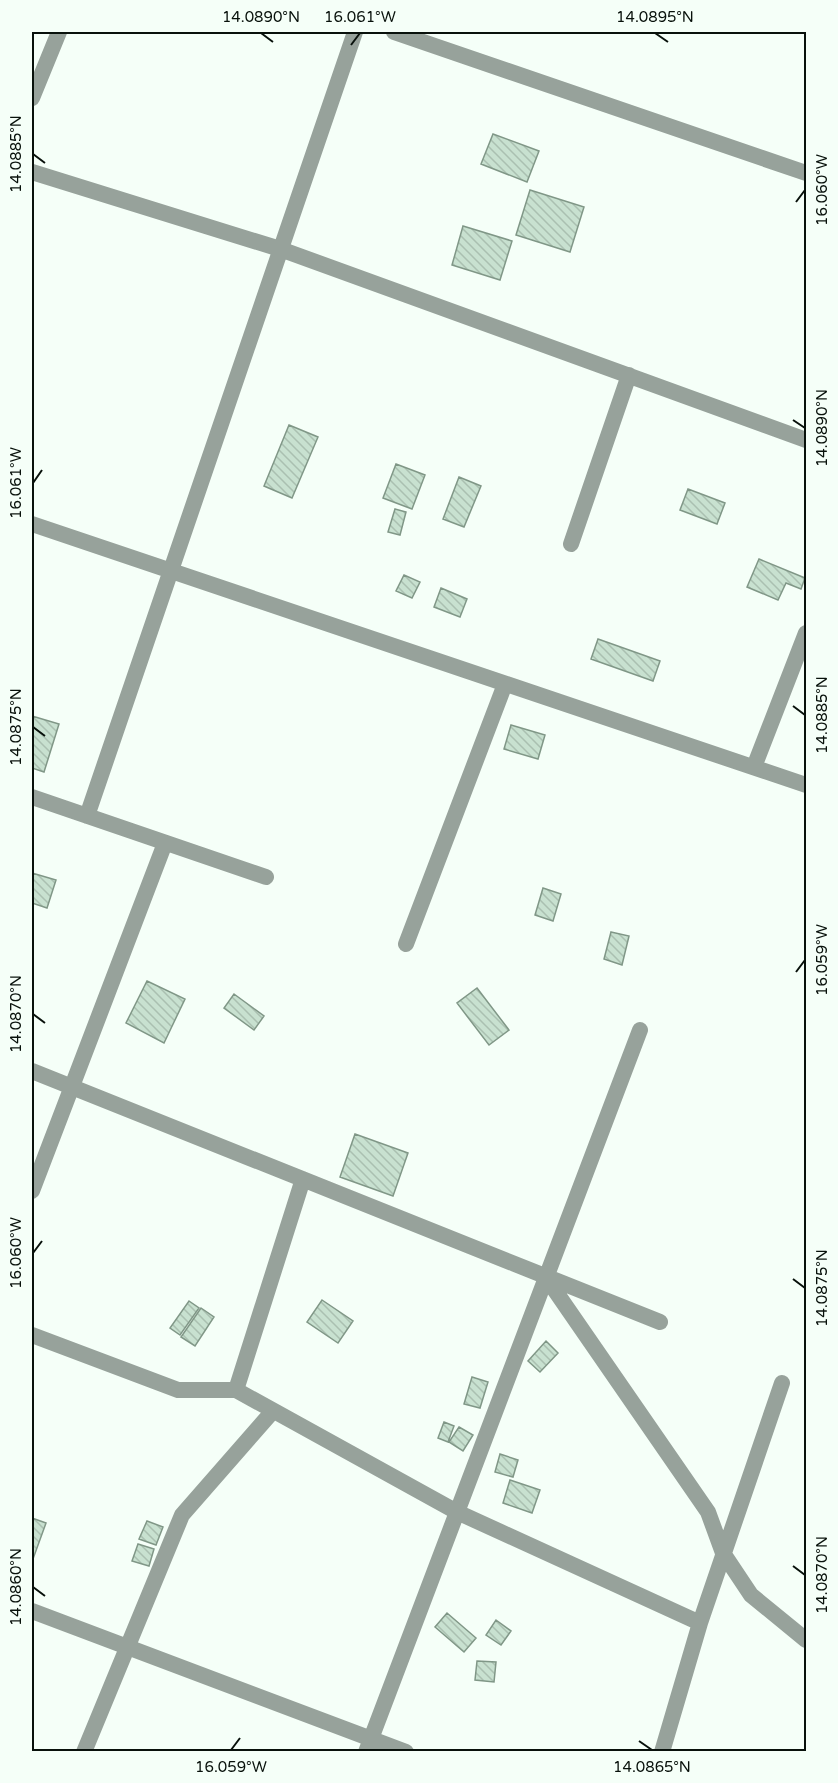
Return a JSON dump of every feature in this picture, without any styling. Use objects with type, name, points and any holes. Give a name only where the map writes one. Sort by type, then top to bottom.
[{"type":"street","points":[[32,98],[59,32]]},
{"type":"street","points":[[87,816],[355,32]]},
{"type":"street","points":[[394,32],[807,173]]},
{"type":"street","points":[[32,172],[280,249],[807,440]]},
{"type":"street","points":[[571,543],[629,375]]},
{"type":"street","points":[[32,524],[807,785]]},
{"type":"street","points":[[754,768],[807,633]]},
{"type":"street","points":[[406,944],[505,684]]},
{"type":"street","points":[[32,797],[266,877]]},
{"type":"street","points":[[32,1191],[165,843]]},
{"type":"street","points":[[369,1745],[640,1030]]},
{"type":"street","points":[[32,1071],[660,1322]]},
{"type":"street","points":[[236,1390],[303,1179]]},
{"type":"street","points":[[545,1276],[708,1512],[723,1553],[751,1595],[807,1640]]},
{"type":"street","points":[[32,1335],[178,1389],[236,1390],[457,1512],[700,1623]]},
{"type":"street","points":[[662,1752],[700,1623],[782,1383]]},
{"type":"street","points":[[84,1752],[182,1515],[273,1411]]},
{"type":"street","points":[[32,1611],[128,1647],[369,1745],[406,1752]]},
{"type":"building","points":[[493,134],[539,151],[527,182],[481,164]]},
{"type":"building","points":[[530,190],[584,207],[570,252],[516,235]]},
{"type":"building","points":[[463,226],[512,241],[500,280],[452,265]]},
{"type":"building","points":[[289,425],[318,437],[292,498],[264,486]]},
{"type":"building","points":[[396,464],[425,475],[412,509],[383,498]]},
{"type":"building","points":[[459,477],[481,486],[464,527],[443,519]]},
{"type":"building","points":[[688,489],[725,503],[717,524],[680,510]]},
{"type":"building","points":[[395,509],[406,512],[400,535],[388,532]]},
{"type":"building","points":[[759,559],[805,578],[801,589],[786,583],[778,600],[747,587]]},
{"type":"building","points":[[404,575],[420,582],[412,598],[396,591]]},
{"type":"building","points":[[441,588],[467,599],[460,617],[434,607]]},
{"type":"building","points":[[598,639],[660,661],[653,681],[591,659]]},
{"type":"building","points":[[32,716],[59,724],[44,772],[32,768]]},
{"type":"building","points":[[511,725],[545,735],[538,759],[504,749]]},
{"type":"building","points":[[32,873],[56,880],[47,908],[32,903]]},
{"type":"building","points":[[543,888],[561,894],[553,921],[535,915]]},
{"type":"building","points":[[611,932],[629,936],[622,965],[604,959]]},
{"type":"building","points":[[147,981],[185,999],[164,1043],[126,1023]]},
{"type":"building","points":[[477,988],[509,1030],[489,1045],[457,1003]]},
{"type":"building","points":[[234,994],[264,1016],[254,1030],[224,1008]]},
{"type":"building","points":[[355,1134],[408,1153],[393,1196],[340,1177]]},
{"type":"building","points":[[322,1300],[353,1321],[338,1343],[307,1322]]},
{"type":"building","points":[[189,1301],[199,1308],[180,1335],[170,1328]]},
{"type":"building","points":[[201,1308],[214,1317],[195,1346],[181,1337]]},
{"type":"building","points":[[546,1341],[558,1353],[540,1372],[528,1361]]},
{"type":"building","points":[[472,1377],[488,1382],[480,1408],[464,1404]]},
{"type":"building","points":[[444,1422],[454,1426],[448,1442],[438,1438]]},
{"type":"building","points":[[459,1427],[473,1435],[463,1451],[449,1442]]},
{"type":"building","points":[[500,1454],[518,1460],[513,1477],[495,1472]]},
{"type":"building","points":[[510,1480],[540,1490],[532,1513],[503,1503]]},
{"type":"building","points":[[32,1518],[46,1523],[33,1559],[32,1558]]},
{"type":"building","points":[[147,1521],[163,1527],[156,1545],[139,1539]]},
{"type":"building","points":[[138,1544],[154,1549],[149,1566],[132,1561]]},
{"type":"building","points":[[447,1613],[476,1638],[464,1652],[435,1627]]},
{"type":"building","points":[[496,1620],[511,1631],[501,1645],[486,1635]]},
{"type":"building","points":[[477,1661],[496,1662],[494,1682],[475,1680]]}]
